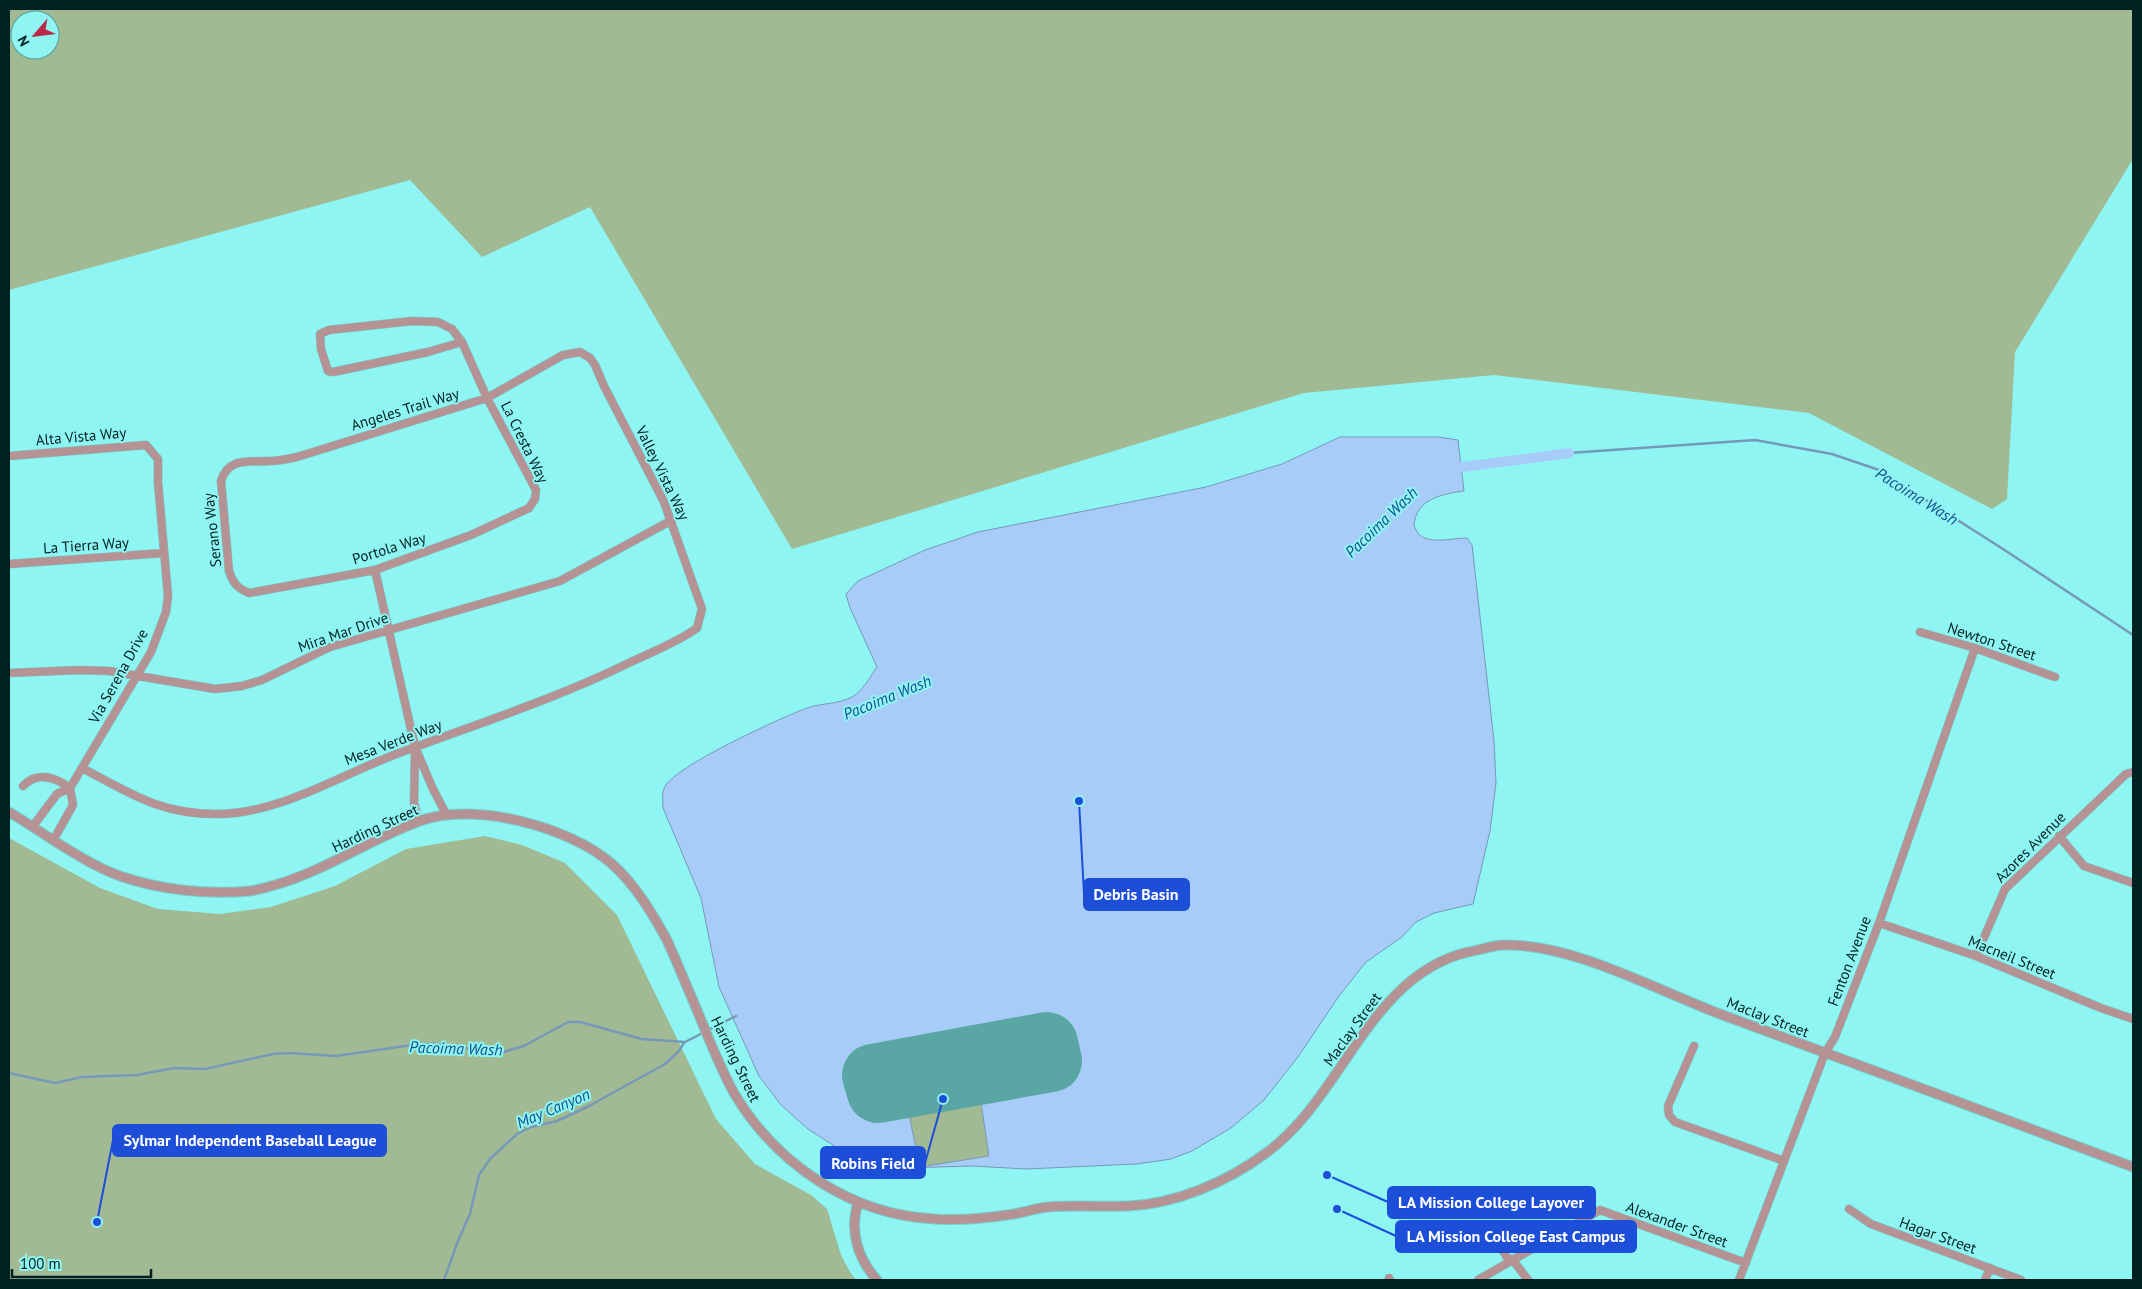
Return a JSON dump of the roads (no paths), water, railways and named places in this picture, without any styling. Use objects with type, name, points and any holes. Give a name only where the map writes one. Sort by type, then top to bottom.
[{"type":"street","points":[[412,321],[438,322],[452,329],[462,342],[428,352],[333,372],[328,371],[321,349],[320,334],[329,330],[412,321]]},
{"type":"street","name":"La Cresta Way","points":[[462,342],[487,398],[536,490],[535,498]]},
{"type":"street","name":"Angeles Trail Way","points":[[229,466],[244,461],[272,461],[297,456],[487,398],[563,355],[580,352]]},
{"type":"street","name":"Valley Vista Way","points":[[580,352],[590,358],[595,365],[664,502],[672,520],[702,609],[701,617]]},
{"type":"street","name":"Alta Vista Way","points":[[9,456],[136,445],[146,445],[153,452]]},
{"type":"street","name":"Via Serena Drive","points":[[33,826],[57,794],[70,788],[151,652],[166,612],[168,596],[158,482],[158,459],[153,452]]},
{"type":"street","name":"Serano Way","points":[[229,466],[223,472],[221,481],[229,571],[232,582],[240,590]]},
{"type":"street","name":"Portola Way","points":[[240,590],[250,594],[375,570],[471,535],[511,518],[529,508],[535,498]]},
{"type":"street","name":"Mira Mar Drive","points":[[9,673],[80,670],[109,671],[215,689],[242,686],[262,680],[291,664],[330,647],[560,581],[672,520]]},
{"type":"street","name":"La Tierra Way","points":[[9,564],[164,554]]},
{"type":"street","points":[[375,570],[415,747],[446,814]]},
{"type":"street","name":"Mesa Verde Way","points":[[82,768],[122,791],[176,811],[217,814],[240,812],[287,801],[415,747],[603,676],[697,628],[701,617]]},
{"type":"street","name":"Newton Street","points":[[1920,632],[1975,648],[2055,677]]},
{"type":"street","name":"Fenton Avenue","points":[[1739,1280],[1824,1053],[1835,1037],[1879,923],[1975,648]]},
{"type":"street","points":[[415,747],[414,803],[419,821]]},
{"type":"street","name":"Azores Avenue","points":[[1976,956],[2005,889],[2059,836],[2129,773]]},
{"type":"street","points":[[22,786],[27,781],[37,777],[48,777],[58,779],[70,788]]},
{"type":"street","name":"Via Serena Drive","points":[[54,839],[73,805],[70,788]]},
{"type":"street","name":"Harding Street","points":[[9,812],[119,875],[150,883],[196,891],[253,891],[287,881],[322,868],[374,841],[419,821],[446,814],[498,817],[534,824],[583,844],[612,864],[635,889],[655,918],[667,940],[732,1090],[750,1117],[768,1139],[807,1173],[858,1203]]},
{"type":"street","points":[[2059,836],[2084,866],[2133,883]]},
{"type":"street","name":"Macneil Street","points":[[1879,923],[1976,956],[2100,1008],[2133,1019]]},
{"type":"street","name":"Maclay Street","points":[[858,1203],[895,1214],[932,1219],[973,1219],[1047,1207],[1134,1206],[1183,1196],[1230,1176],[1268,1152],[1291,1132],[1328,1086],[1392,997],[1426,968],[1458,955],[1501,945],[1523,946],[1564,953],[1824,1053],[2133,1166]]},
{"type":"street","points":[[1694,1046],[1668,1106],[1669,1115],[1675,1122],[1784,1161]]},
{"type":"street","points":[[858,1203],[854,1222],[855,1239],[860,1255],[868,1270],[877,1280]]},
{"type":"street","name":"Hagar Street","points":[[1849,1208],[1871,1224],[2021,1280]]},
{"type":"street","name":"Alexander Street","points":[[1511,1260],[1600,1210],[1746,1263]]},
{"type":"street","points":[[1489,1227],[1511,1260],[1528,1280]]},
{"type":"street","points":[[1478,1280],[1511,1260]]},
{"type":"street","points":[[1985,1280],[1990,1268]]},
{"type":"water","points":[[1340,437],[1439,437],[1458,440],[1464,491],[1432,499],[1420,509],[1414,525],[1422,537],[1436,540],[1467,538],[1472,545],[1494,741],[1496,783],[1490,831],[1473,904],[1434,913],[1416,922],[1402,937],[1366,962],[1339,996],[1298,1057],[1264,1100],[1231,1128],[1192,1151],[1171,1159],[1137,1164],[1026,1169],[972,1166],[905,1168],[864,1165],[808,1129],[781,1105],[759,1076],[719,987],[701,898],[663,808],[663,793],[666,785],[690,766],[754,731],[807,708],[847,699],[860,691],[877,667],[850,608],[846,594],[858,581],[925,550],[978,532],[1206,487],[1282,464]],"holes":[[[1051,1032],[1058,1076],[979,1089],[989,1156],[920,1167],[905,1096],[872,1102],[864,1064]]]},
{"type":"waterway","name":"Pacoima Wash","points":[[1569,453],[1755,440],[1832,454],[1879,470],[2133,635]]},
{"type":"waterway","name":"Pacoima Wash","points":[[1448,469],[1569,453]]},
{"type":"waterway","name":"Pacoima Wash","points":[[9,1073],[55,1083],[82,1077],[137,1075],[174,1068],[205,1069],[273,1054],[289,1053],[336,1056],[419,1044],[436,1044],[500,1053],[524,1046],[568,1022],[580,1022],[642,1039],[685,1042],[736,1016]]},
{"type":"waterway","name":"May Canyon","points":[[444,1280],[470,1214],[479,1175],[490,1159],[517,1134],[531,1127],[557,1121],[589,1106],[665,1064],[678,1052],[684,1043]]},
{"type":"place","name":"Debris Basin","points":[[1079,801]]},
{"type":"place","name":"Robins Field","points":[[943,1099]]},
{"type":"place","name":"LA Mission College Layover","points":[[1327,1175]]},
{"type":"place","name":"LA Mission College East Campus","points":[[1337,1209]]},
{"type":"place","name":"Sylmar Independent Baseball League","points":[[97,1222]]}]
